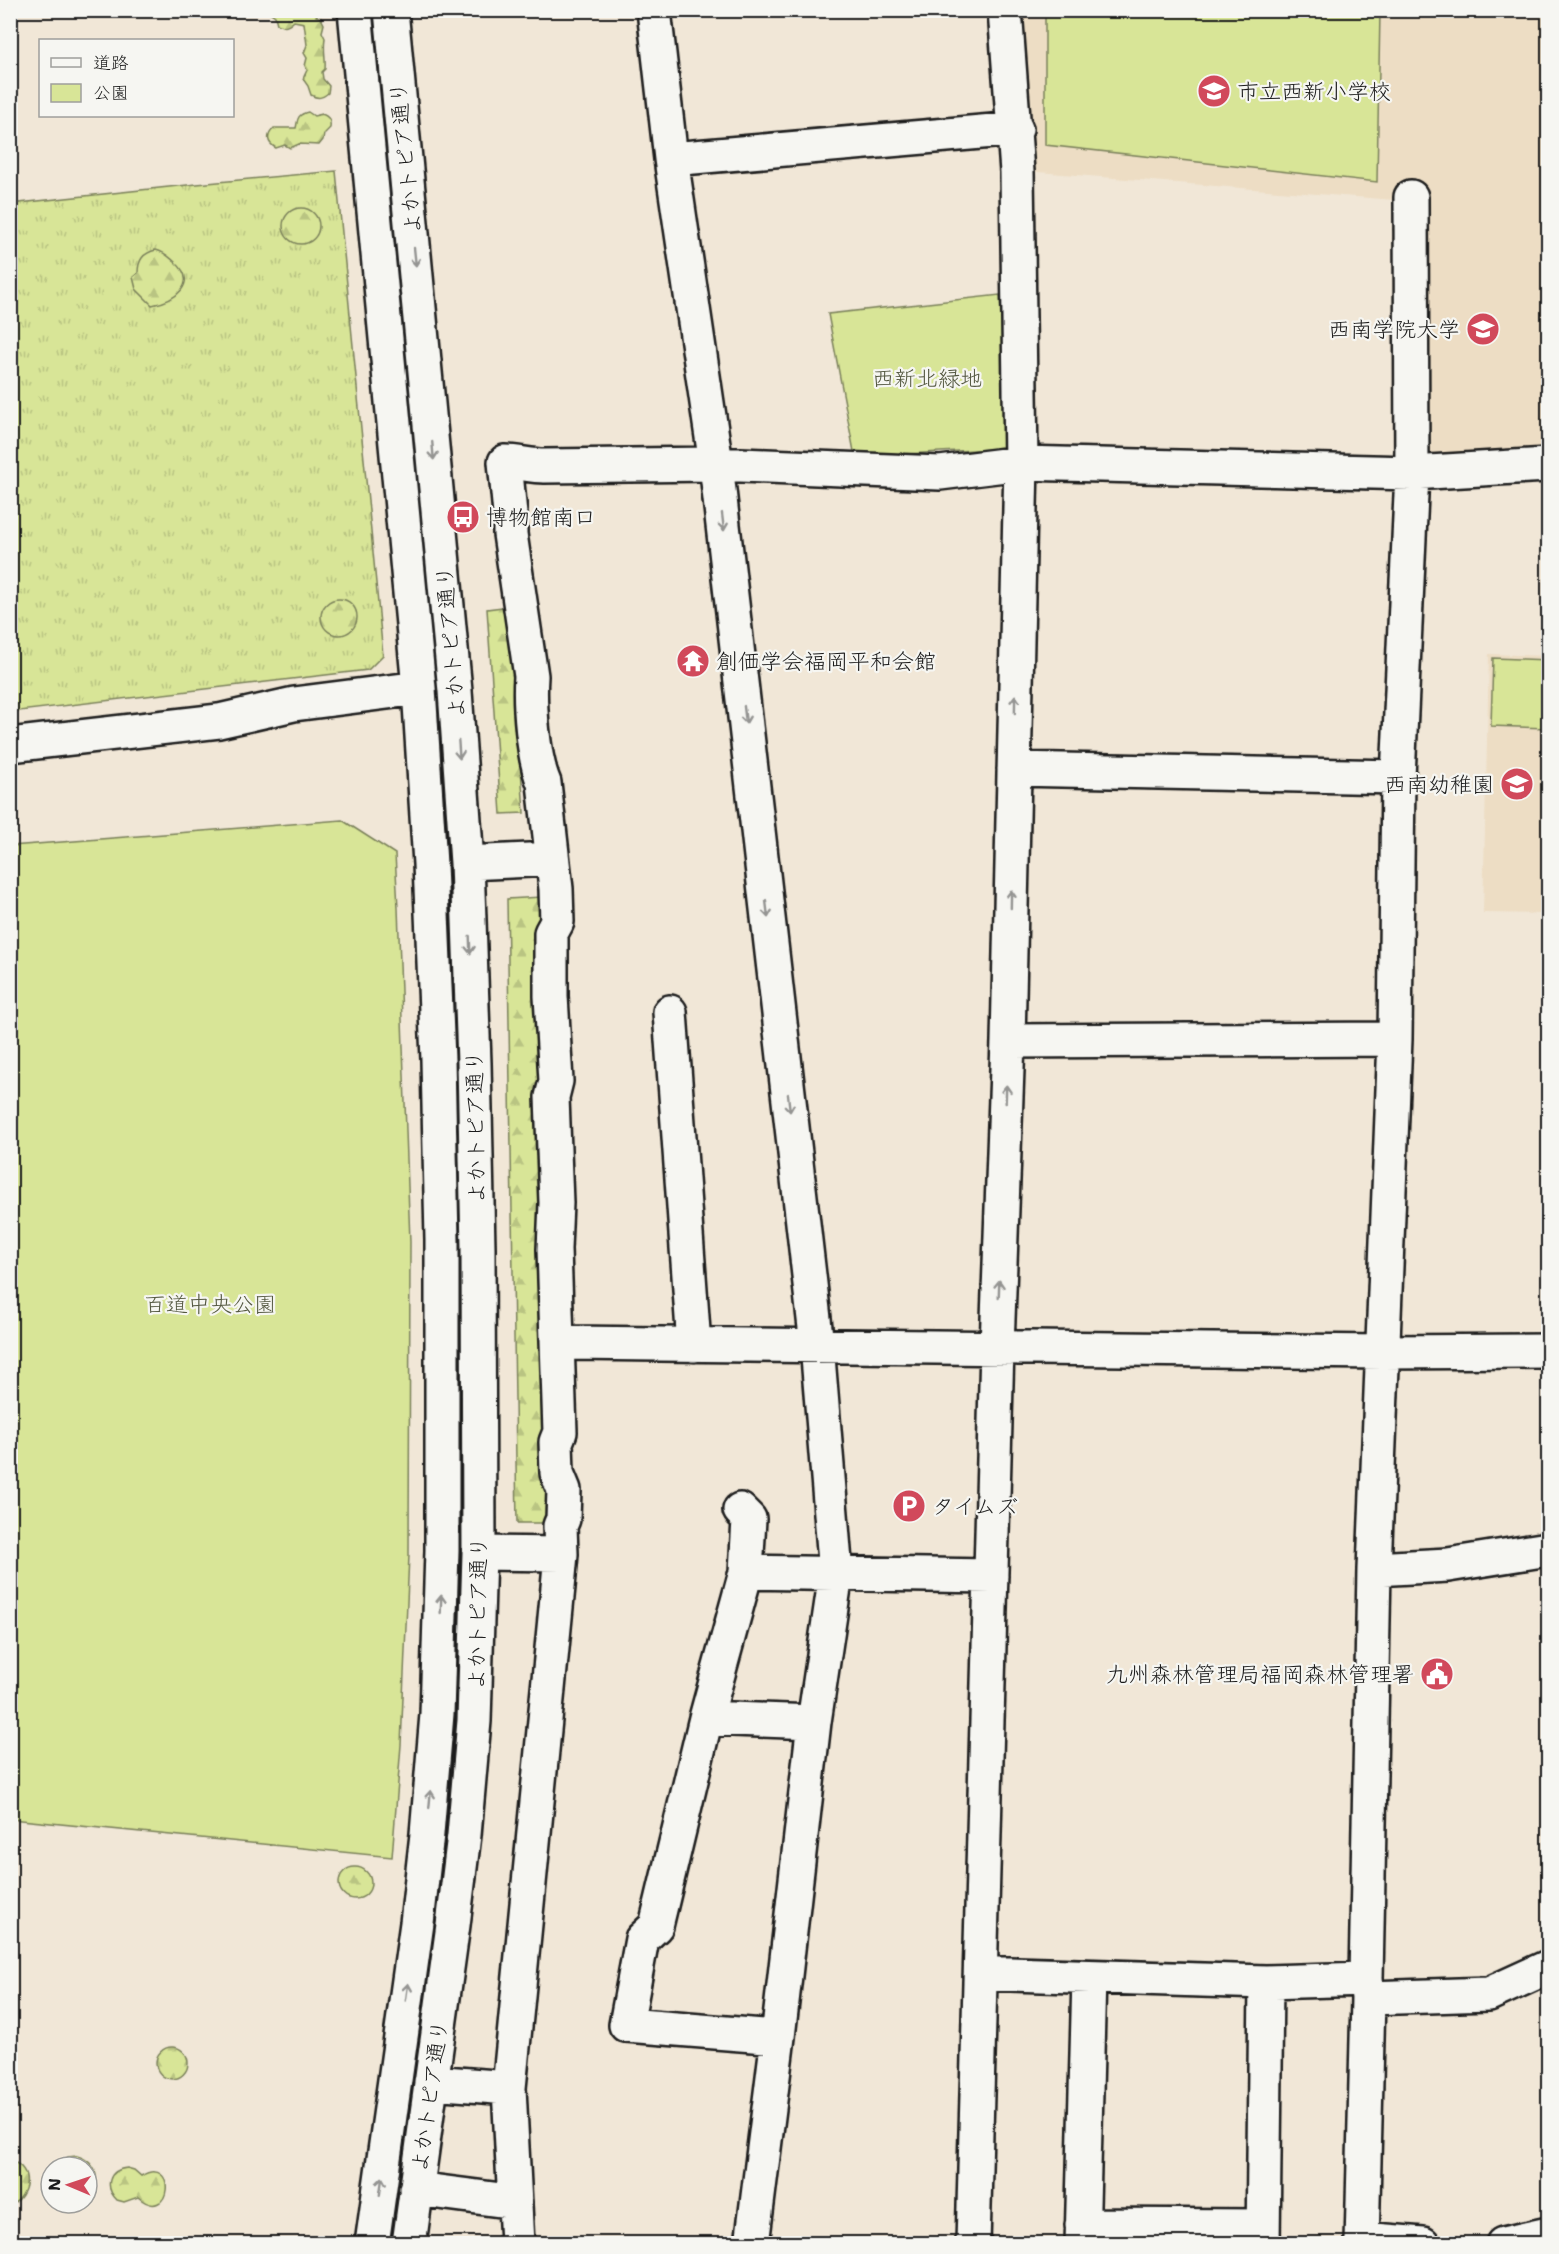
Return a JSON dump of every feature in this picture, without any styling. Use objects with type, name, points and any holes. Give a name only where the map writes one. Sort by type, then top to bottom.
[{"type":"street","name":"よかトピア通り","points":[[355,10],[419,688],[430,864],[442,1240],[442,1550],[437,1714],[417,1923],[372,2244]]},
{"type":"street","name":"よかトピア通り","points":[[391,10],[455,691],[467,863],[478,1237],[479,1553],[474,1721],[466,1812],[409,2244]]},
{"type":"street","points":[[654,10],[670,159],[716,464],[817,1345],[836,1574],[814,1722],[752,2244]]},
{"type":"street","points":[[973,2244],[997,1347],[1008,1041],[1021,463],[1016,129],[1005,10]]},
{"type":"street","points":[[670,159],[1016,129]]},
{"type":"street","points":[[1411,197],[1412,473],[1398,777],[1395,1039],[1374,1569],[1362,2241],[1423,2244]]},
{"type":"street","points":[[516,2244],[509,2088],[561,1554],[560,1526],[563,1519],[564,1490],[557,1473],[556,1442],[560,1432],[554,1249],[556,1203],[552,1097],[556,1081],[551,996],[551,933],[557,922],[556,890],[544,783],[538,768],[530,692],[531,676],[510,534],[505,462],[544,466],[716,464],[940,473],[1021,463],[1412,473],[1548,465]]},
{"type":"street","points":[[10,745],[219,721],[294,704],[419,688]]},
{"type":"street","points":[[1014,769],[1398,777]]},
{"type":"street","points":[[467,863],[551,859]]},
{"type":"street","points":[[670,1012],[694,1345]]},
{"type":"street","points":[[1008,1041],[1395,1039]]},
{"type":"street","points":[[570,1343],[1383,1352],[1548,1351]]},
{"type":"street","points":[[740,1510],[749,1519],[746,1572],[706,1718],[656,1926],[642,1939],[626,2025],[778,2037]]},
{"type":"street","points":[[1374,1569],[1448,1565],[1548,1549]]},
{"type":"street","points":[[479,1553],[561,1554]]},
{"type":"street","points":[[746,1572],[991,1576]]},
{"type":"street","points":[[706,1718],[814,1722]]},
{"type":"street","points":[[981,1973],[1266,1982],[1489,1994],[1548,1967]]},
{"type":"street","points":[[1089,1977],[1082,2234],[1263,2235],[1266,1982]]},
{"type":"street","points":[[431,2082],[509,2088]]},
{"type":"street","points":[[416,2189],[515,2202]]},
{"type":"street","points":[[1503,2244],[1548,2234]]},
{"type":"shaded area","points":[[1015,11],[1548,11],[1548,457],[1419,463],[1407,201],[1025,171]]},
{"type":"shaded area","name":"西南幼稚園","points":[[1489,654],[1548,656],[1548,914],[1483,913]]},
{"type":"green space","points":[[268,11],[322,11],[316,16],[321,18],[324,24],[322,32],[325,38],[325,69],[322,72],[323,79],[329,86],[326,95],[318,97],[311,95],[303,79],[307,70],[305,66],[307,58],[304,53],[307,45],[304,23],[294,21],[286,26],[277,24],[275,16]]},
{"type":"green space","points":[[370,11],[376,11],[442,721],[436,722]]},
{"type":"green space","name":"市立西新小学校","points":[[1045,11],[1380,11],[1377,182],[1045,145]]},
{"type":"green space","points":[[308,112],[314,116],[322,114],[330,121],[330,128],[319,145],[299,144],[290,148],[285,145],[276,148],[271,144],[269,137],[274,128],[296,128],[299,116]]},
{"type":"green space","points":[[336,171],[383,655],[368,670],[11,712],[10,204]]},
{"type":"green space","points":[[301,208],[314,213],[319,226],[314,239],[301,244],[288,239],[283,226],[288,213]]},
{"type":"green space","points":[[156,250],[164,253],[182,270],[185,284],[176,295],[152,305],[136,289],[133,277],[138,273],[142,258]]},
{"type":"green space","name":"西新北緑地","points":[[1000,295],[1009,448],[855,457],[828,314]]},
{"type":"green space","points":[[339,599],[352,604],[357,617],[352,630],[339,635],[326,630],[321,617],[326,604]]},
{"type":"green space","points":[[510,606],[524,813],[501,814],[487,609]]},
{"type":"green space","points":[[1493,658],[1548,660],[1548,728],[1491,726]]},
{"type":"green space","name":"百道中央公園","points":[[342,820],[395,854],[398,908],[410,1242],[409,1555],[401,1745],[392,1857],[11,1819],[11,846]]},
{"type":"green space","points":[[542,897],[549,1523],[517,1523],[507,899]]},
{"type":"green space","points":[[355,1867],[366,1872],[371,1883],[366,1894],[355,1899],[344,1894],[339,1883],[344,1872]]},
{"type":"green space","points":[[172,2047],[183,2052],[188,2063],[183,2074],[172,2079],[161,2074],[156,2063],[161,2052]]},
{"type":"green space","points":[[11,2161],[23,2170],[26,2182],[22,2195],[11,2205]]},
{"type":"green space","points":[[127,2168],[141,2176],[153,2172],[161,2174],[165,2181],[164,2198],[158,2203],[149,2204],[138,2197],[124,2202],[117,2200],[110,2190],[110,2180],[116,2172]]},
{"type":"place","name":"市立西新小学校","points":[[1214,91]]},
{"type":"place","name":"西南学院大学","points":[[1483,329]]},
{"type":"place","name":"博物館南口","points":[[463,517]]},
{"type":"place","name":"創価学会福岡平和会館","points":[[693,661]]},
{"type":"place","name":"西南幼稚園","points":[[1517,784]]},
{"type":"place","name":"タイムズ","points":[[909,1506]]},
{"type":"place","name":"九州森林管理局福岡森林管理署","points":[[1437,1674]]}]
